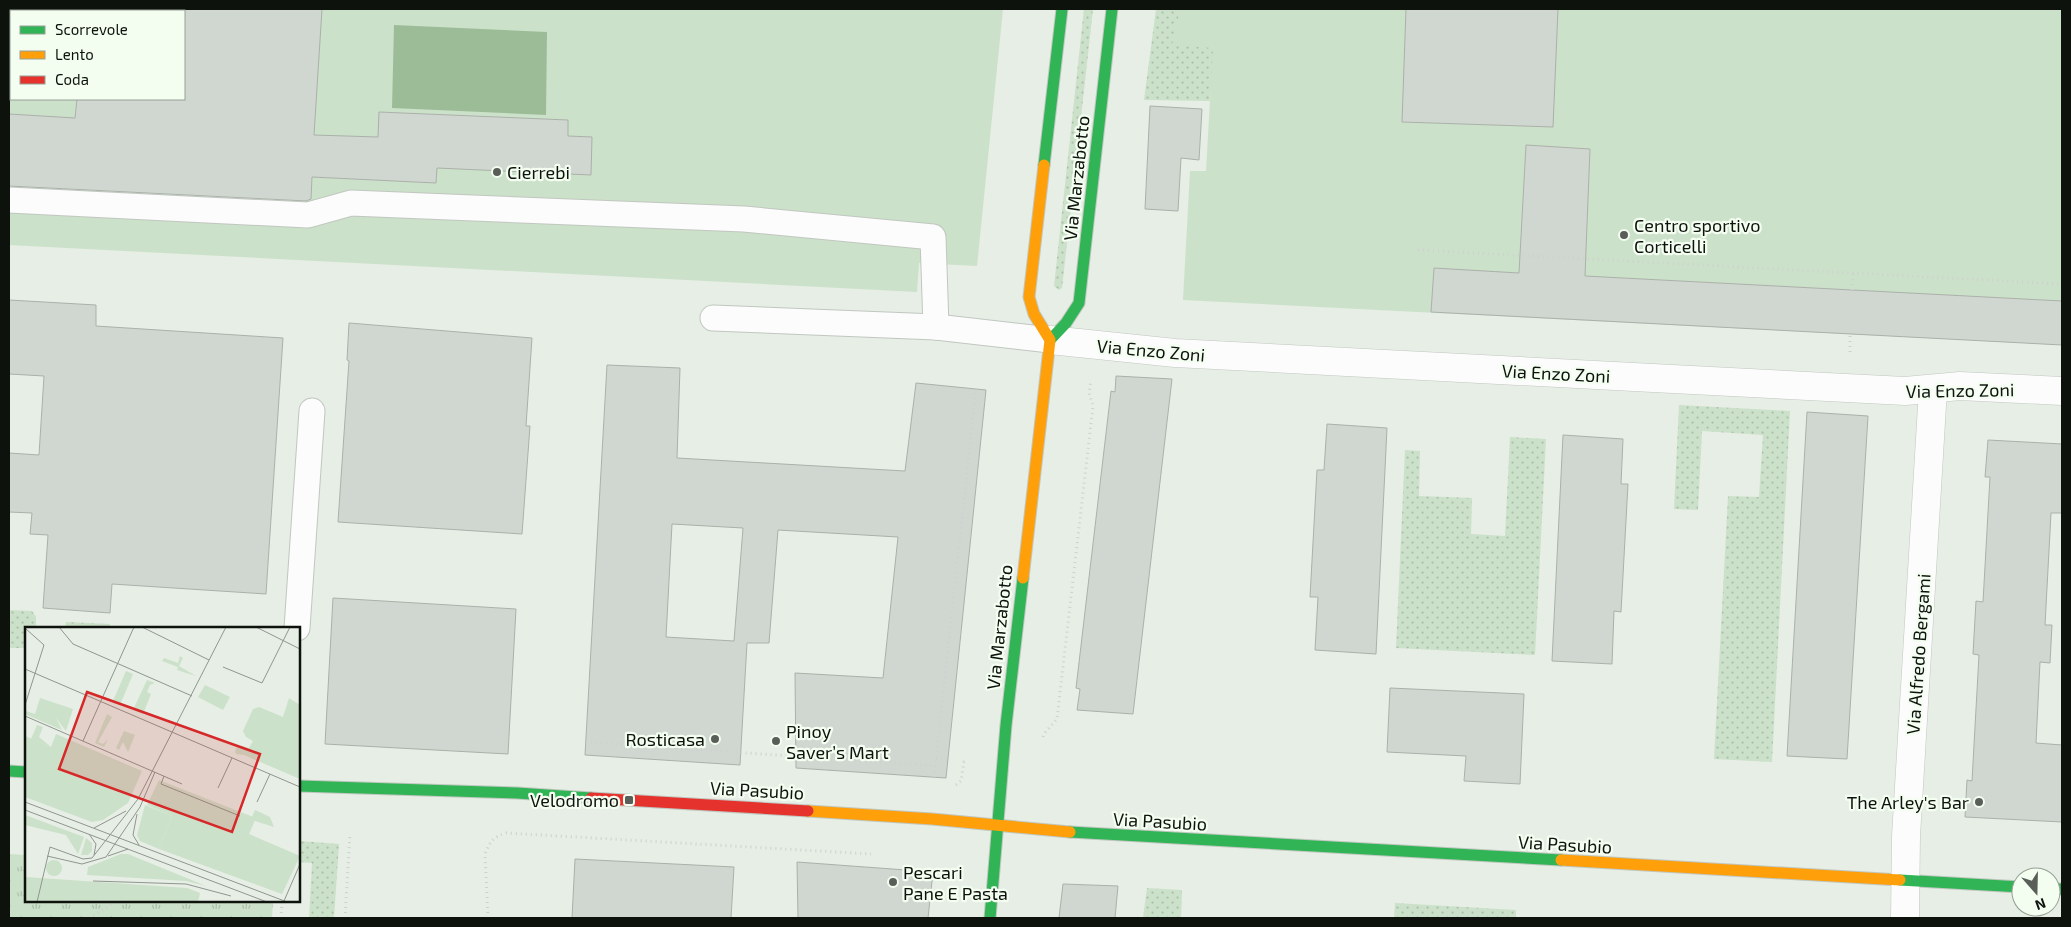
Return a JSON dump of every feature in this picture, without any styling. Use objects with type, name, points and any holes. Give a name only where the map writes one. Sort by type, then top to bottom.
[{"type":"street","name":"Via Marzabotto","points":[[990,918],[1006,725],[1050,340],[1034,314],[1029,297],[1062,9]]},
{"type":"street","name":"Via Marzabotto","points":[[1050,340],[1072,318],[1079,303],[1112,9]]},
{"type":"street","name":"Via Enzo Zoni","points":[[1050,340],[1102,347],[1203,354],[1905,391],[1968,386],[2062,391]]},
{"type":"street","name":"Via Alfredo Bergami","points":[[1905,918],[1905,880],[1934,389]]},
{"type":"street","points":[[9,771],[25,772]]},
{"type":"street","name":"Via Pasubio","points":[[300,786],[526,794],[932,819],[1097,836],[1276,844],[2011,886]]},
{"type":"lane","points":[[9,200],[308,215],[351,203],[744,220],[933,237],[936,327]]},
{"type":"lane","points":[[713,318],[936,327],[1050,340]]},
{"type":"lane","points":[[297,627],[312,411]]},
{"type":"path","points":[[1418,250],[2062,284]]},
{"type":"path","points":[[1852,290],[1853,273]]},
{"type":"path","points":[[1849,357],[1850,333]]},
{"type":"path","points":[[1042,742],[1044,734],[1057,719],[1093,406],[1090,393],[1091,379],[1096,374]]},
{"type":"path","points":[[934,777],[976,389]]},
{"type":"path","points":[[586,742],[936,766]]},
{"type":"path","points":[[936,759],[948,760]]},
{"type":"path","points":[[954,787],[961,781],[964,762]]},
{"type":"path","points":[[488,918],[485,854],[488,843],[498,836],[514,833],[879,854]]},
{"type":"path","points":[[346,918],[350,834]]},
{"type":"path","points":[[89,918],[115,902]]},
{"type":"path","points":[[281,918],[282,902]]},
{"type":"green space","name":"Cierrebi","points":[[9,9],[1003,9],[977,266],[919,263],[917,292],[9,245]]},
{"type":"green space","points":[[1084,9],[1093,9],[1062,288],[1059,290],[1054,286]]},
{"type":"green space","points":[[1156,9],[1300,9],[1211,90],[1210,101],[1144,100]]},
{"type":"green space","name":"Centro sportivo Corticelli","points":[[1180,9],[2062,9],[2062,345],[1183,300],[1190,171],[1206,171],[1213,48],[1172,45]]},
{"type":"green space","points":[[1679,405],[1790,411],[1772,762],[1714,759],[1728,496],[1759,497],[1763,435],[1702,431],[1698,510],[1674,509]]},
{"type":"green space","points":[[1510,437],[1546,439],[1535,655],[1396,648],[1405,450],[1420,451],[1419,496],[1472,498],[1471,534],[1505,536]]},
{"type":"green space","points":[[9,610],[32,611],[36,617],[36,627],[25,627],[25,648],[9,648]]},
{"type":"green space","points":[[66,622],[110,624],[109,627],[65,627]]},
{"type":"green space","points":[[300,841],[339,844],[334,918],[309,918],[312,863],[300,862]]},
{"type":"green space","points":[[9,854],[25,855],[25,902],[273,902],[272,918],[9,918]]},
{"type":"green space","points":[[1147,888],[1182,890],[1181,918],[1143,918]]},
{"type":"green space","points":[[1395,903],[1516,910],[1516,918],[1394,918]]},
{"type":"shaded area","points":[[394,25],[547,32],[546,115],[392,108]]},
{"type":"building","points":[[322,9],[314,135],[378,137],[379,112],[568,120],[568,136],[592,137],[591,175],[437,168],[436,183],[312,177],[311,199],[306,201],[9,186],[9,114],[75,118],[77,100],[185,100],[184,10]]},
{"type":"building","points":[[1406,9],[1558,9],[1553,127],[1402,122]]},
{"type":"building","points":[[1150,106],[1202,109],[1199,160],[1181,158],[1178,211],[1145,209]]},
{"type":"building","points":[[1526,145],[1590,149],[1585,276],[2062,301],[2062,345],[1431,312],[1434,268],[1519,273]]},
{"type":"building","points":[[9,300],[96,305],[96,326],[283,338],[266,594],[112,584],[110,613],[43,608],[48,535],[30,534],[32,513],[9,512],[9,453],[39,455],[44,376],[9,374]]},
{"type":"building","points":[[349,323],[532,338],[526,426],[530,426],[522,534],[338,522],[349,361],[347,360]]},
{"type":"building","points":[[607,365],[680,368],[677,458],[905,471],[916,383],[986,390],[946,778],[796,768],[795,673],[883,678],[898,537],[778,530],[769,643],[747,643],[740,765],[585,755]],"holes":[[[672,524],[743,528],[734,641],[666,637]]]},
{"type":"building","points":[[1116,376],[1172,379],[1133,714],[1077,710],[1080,689],[1076,688],[1111,391],[1115,392]]},
{"type":"building","points":[[1807,412],[1868,416],[1847,759],[1787,756]]},
{"type":"building","points":[[1327,424],[1387,428],[1376,654],[1315,650],[1318,597],[1310,597],[1317,470],[1324,470]]},
{"type":"building","points":[[1563,435],[1623,439],[1621,484],[1628,484],[1621,612],[1614,611],[1612,664],[1552,661]]},
{"type":"building","points":[[1988,440],[2062,444],[2062,513],[2051,513],[2045,625],[2052,625],[2050,663],[2040,662],[2036,743],[2062,745],[2062,822],[1965,817],[1967,780],[1972,781],[1979,655],[1973,654],[1976,601],[1983,602],[1990,477],[1985,477]]},
{"type":"building","points":[[333,598],[516,609],[508,754],[325,744]]},
{"type":"building","points":[[1390,688],[1524,694],[1520,784],[1464,781],[1466,756],[1387,752]]},
{"type":"building","points":[[575,859],[734,867],[731,918],[572,918]]},
{"type":"building","points":[[797,862],[933,872],[928,918],[798,918]]},
{"type":"building","points":[[1063,884],[1118,886],[1115,918],[1059,918]]},
{"type":"traffic: fast","points":[[1044,165],[1062,9]]},
{"type":"traffic: fast","points":[[1050,340],[1066,323],[1079,303],[1112,9]]},
{"type":"traffic: fast","points":[[990,918],[1006,725],[1023,578]]},
{"type":"traffic: fast","points":[[9,771],[25,772]]},
{"type":"traffic: fast","points":[[300,786],[517,793],[591,798]]},
{"type":"traffic: fast","points":[[1070,832],[1561,860]]},
{"type":"traffic: fast","points":[[1900,880],[2011,886]]},
{"type":"traffic: slow","points":[[1023,578],[1050,340],[1034,314],[1029,297],[1044,165]]},
{"type":"traffic: slow","points":[[808,811],[932,819],[1070,832]]},
{"type":"traffic: slow","points":[[1561,860],[1900,880]]},
{"type":"traffic: jam","points":[[591,798],[808,811]]},
{"type":"place","name":"Cierrebi","points":[[497,172]]},
{"type":"place","name":"Centro sportivo Corticelli","points":[[1624,235]]},
{"type":"place","name":"Rosticasa","points":[[715,739]]},
{"type":"place","name":"Pinoy Saver’s Mart","points":[[776,741]]},
{"type":"place","name":"Velodromo","points":[[629,800]]},
{"type":"place","name":"The Arley's Bar","points":[[1979,802]]},
{"type":"place","name":"Pescari Pane E Pasta","points":[[893,882]]}]
